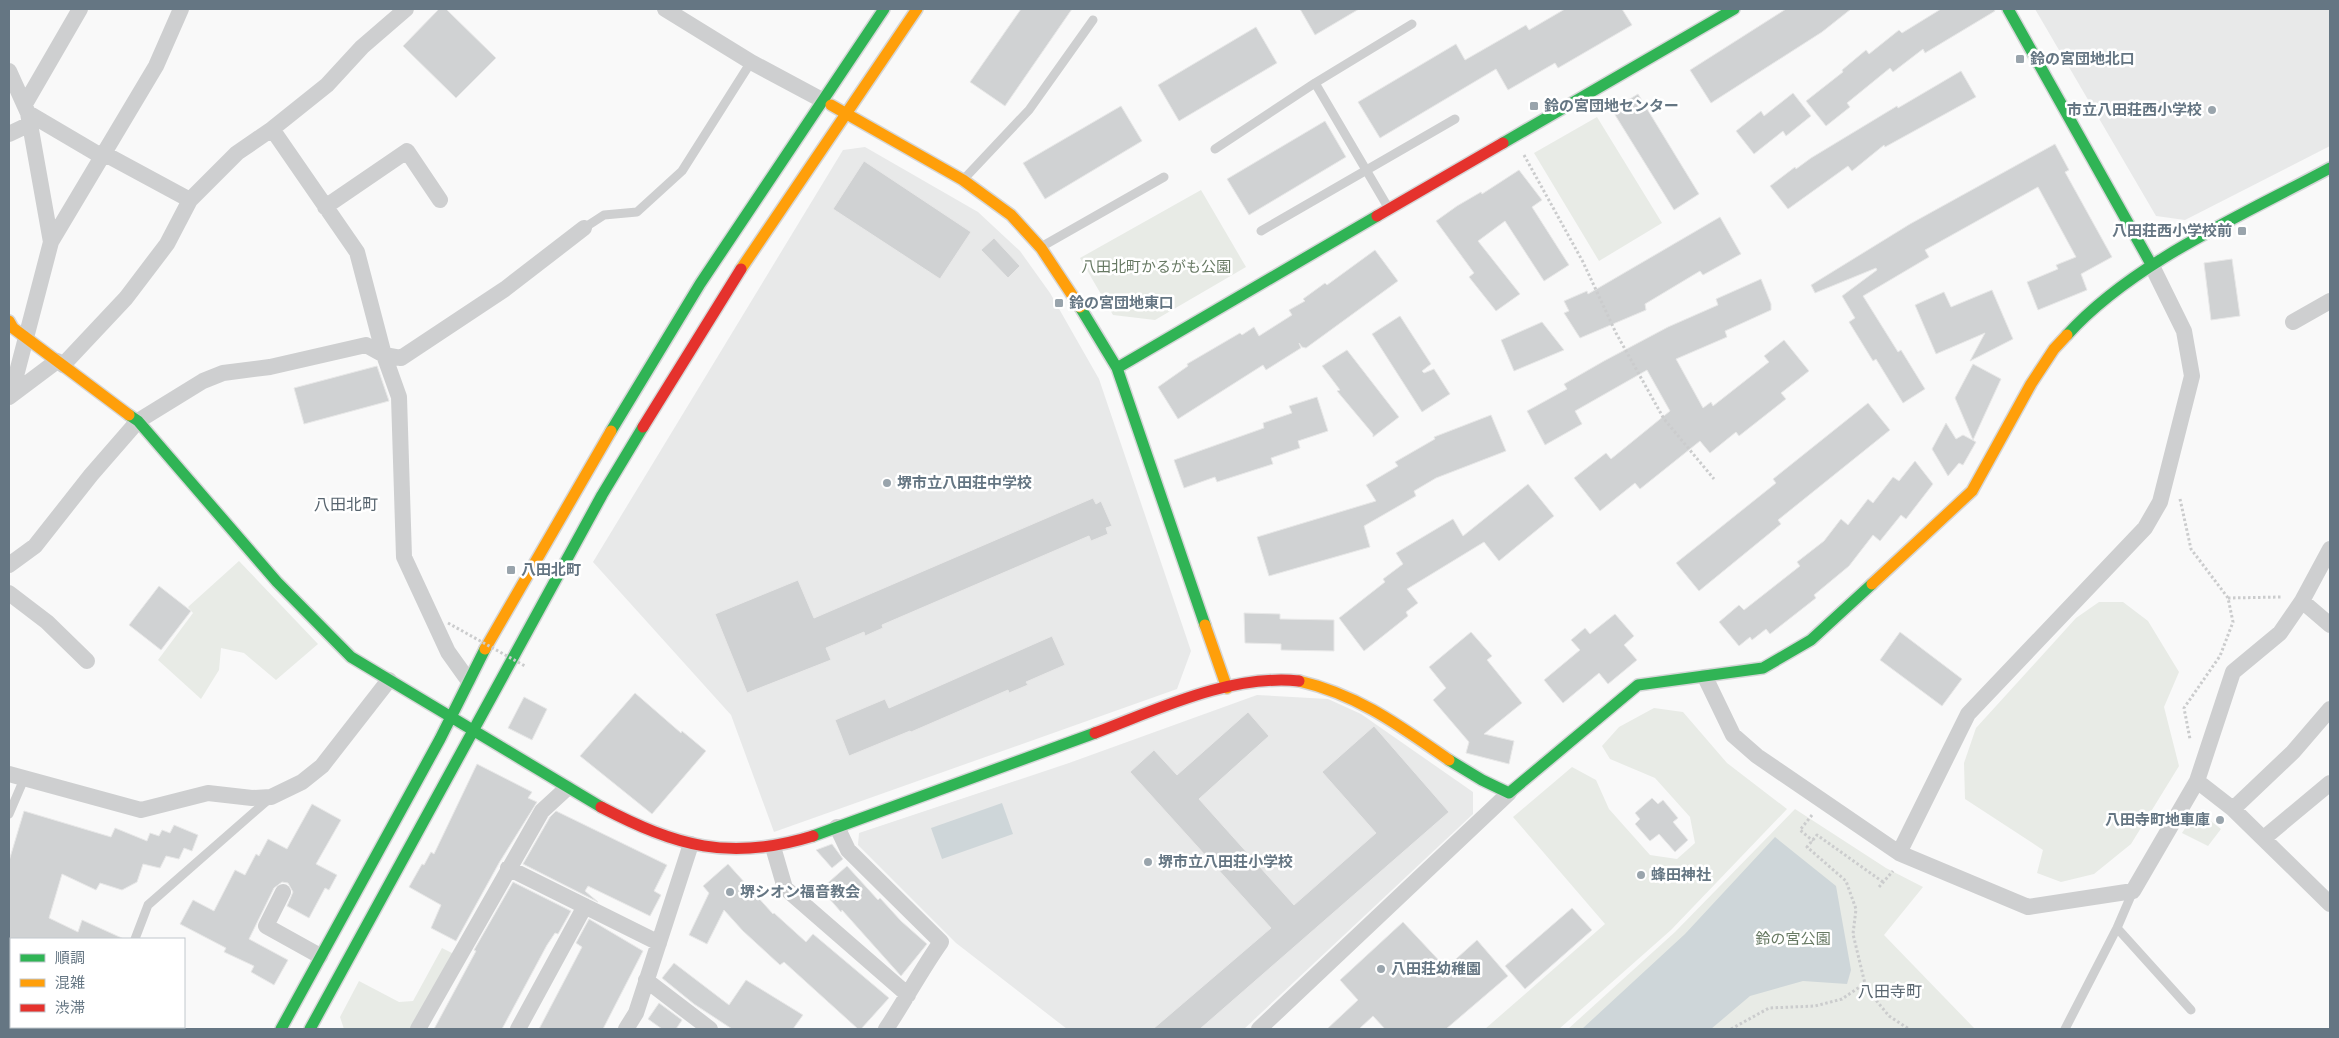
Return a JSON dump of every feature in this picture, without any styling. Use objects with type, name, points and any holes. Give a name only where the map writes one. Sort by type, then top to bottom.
[{"type":"street","points":[[9,134],[28,113],[80,9]]},
{"type":"street","points":[[10,396],[51,242],[156,66],[181,9]]},
{"type":"street","points":[[10,396],[60,363],[126,298],[166,244],[190,200],[236,153],[272,130],[327,85],[362,47],[406,9]]},
{"type":"street","points":[[665,9],[751,62],[846,112],[963,180],[1011,215],[1041,248],[1117,368],[1226,688]]},
{"type":"street","points":[[281,1029],[451,718],[468,680],[529,569],[639,381],[700,284],[884,9]]},
{"type":"street","points":[[314,1028],[602,495],[725,294],[917,9]]},
{"type":"street","points":[[1117,368],[1734,9]]},
{"type":"street","points":[[1898,860],[1968,714],[2145,528],[2160,502],[2192,376],[2184,331],[2151,264],[2008,9]]},
{"type":"street","points":[[9,71],[28,113],[51,242]]},
{"type":"street","points":[[28,113],[190,200]]},
{"type":"street","points":[[272,130],[357,252],[384,355],[399,397],[404,557],[448,652],[468,680]]},
{"type":"street","points":[[325,207],[407,151],[440,200]]},
{"type":"street","points":[[1259,1029],[1509,793],[1638,685],[1763,668],[1810,640],[1972,491],[2031,384],[2054,349],[2081,319],[2151,264],[2330,168]]},
{"type":"street","points":[[9,566],[35,546],[90,475],[138,421],[203,381],[223,373],[270,367],[366,345],[384,355],[400,358],[504,289],[584,228]]},
{"type":"street","points":[[2294,322],[2330,301]]},
{"type":"street","points":[[9,322],[13,328],[138,421],[277,582],[322,630],[351,657],[567,788],[636,826],[691,844],[729,850],[773,847],[837,827],[1226,688],[1249,683],[1294,680],[1323,686],[1354,697],[1491,786],[1509,793]]},
{"type":"street","points":[[1705,677],[1733,735],[1757,756],[1898,860],[2028,907],[2133,891],[2200,774],[2233,672],[2280,633],[2302,601],[2329,554]]},
{"type":"street","points":[[9,592],[47,622],[87,661]]},
{"type":"street","points":[[2302,601],[2330,625]]},
{"type":"street","points":[[16,776],[141,810],[208,793],[252,798],[271,797],[302,782],[322,766],[389,680]]},
{"type":"street","points":[[2233,809],[2293,752],[2330,709]]},
{"type":"street","points":[[2200,774],[2233,809],[2328,897]]},
{"type":"street","points":[[2264,838],[2330,783]]},
{"type":"street","points":[[418,1029],[542,811],[567,788]]},
{"type":"street","points":[[837,827],[848,850],[941,942],[915,979],[908,995],[886,1029]]},
{"type":"street","points":[[626,1029],[636,1013],[691,844]]},
{"type":"street","points":[[773,847],[786,888],[908,995]]},
{"type":"street","points":[[508,868],[659,943]]},
{"type":"street","points":[[283,892],[266,926],[320,956]]},
{"type":"street","points":[[518,1029],[585,906]]},
{"type":"street","points":[[646,980],[710,1029]]},
{"type":"lane","points":[[963,180],[1029,110],[1093,20]]},
{"type":"lane","points":[[1215,149],[1315,83],[1412,24]]},
{"type":"lane","points":[[584,228],[604,215],[637,212],[682,170],[751,62]]},
{"type":"lane","points":[[1315,83],[1389,209]]},
{"type":"lane","points":[[1261,231],[1455,118]]},
{"type":"lane","points":[[1041,248],[1164,177]]},
{"type":"lane","points":[[9,814],[16,776]]},
{"type":"lane","points":[[134,938],[148,905],[271,797]]},
{"type":"lane","points":[[2065,1029],[2117,928],[2133,891]]},
{"type":"lane","points":[[2117,928],[2191,1010]]},
{"type":"path","points":[[1522,150],[1583,262],[1616,333],[1664,419],[1714,479]]},
{"type":"path","points":[[2180,497],[2191,549],[2228,598],[2233,622],[2220,656],[2184,708],[2200,774]]},
{"type":"path","points":[[2228,598],[2262,599],[2278,596],[2302,601]]},
{"type":"path","points":[[448,623],[525,666]]},
{"type":"path","points":[[1813,841],[1800,830],[1814,813]]},
{"type":"path","points":[[1883,882],[1817,835],[1807,847],[1846,881],[1856,909],[1853,934],[1864,984],[1889,1016],[1903,1028],[1909,1029]]},
{"type":"path","points":[[1879,887],[1898,860]]},
{"type":"path","points":[[1731,1029],[1769,1008],[1815,1006],[1842,999],[1864,984]]},
{"type":"shaded area","name":"市立八田荘西小学校","points":[[2035,9],[2330,9],[2330,146],[2185,220],[2156,216]]},
{"type":"shaded area","name":"堺市立八田荘中学校","points":[[865,147],[978,212],[1020,251],[1050,293],[1099,379],[1191,651],[1177,689],[774,832],[731,715],[593,562],[843,150]]},
{"type":"shaded area","name":"堺市立八田荘小学校","points":[[1257,695],[1328,699],[1361,714],[1473,792],[1473,814],[1244,1029],[1067,1029],[956,943],[858,845],[859,833],[1069,763]]},
{"type":"shaded area","points":[[1002,803],[1013,834],[942,859],[931,828]]},
{"type":"shaded area","points":[[1775,837],[1836,886],[1851,970],[1847,984],[1803,981],[1750,996],[1711,1029],[1582,1029],[1685,934]]},
{"type":"green space","points":[[1597,117],[1662,223],[1599,261],[1534,153]]},
{"type":"green space","name":"八田北町かるがも公園","points":[[1201,190],[1246,267],[1155,320],[1113,315],[1080,258]]},
{"type":"green space","points":[[239,561],[318,644],[276,680],[244,653],[221,648],[219,670],[201,699],[158,660],[193,613],[188,607]]},
{"type":"green space","points":[[2099,602],[2123,602],[2148,621],[2179,672],[2164,707],[2179,766],[2131,844],[2094,874],[2061,882],[2037,873],[2043,850],[1965,799],[1964,763],[1976,728],[2076,618]]},
{"type":"green space","name":"蜂田神社","points":[[1654,708],[1683,712],[1727,763],[1787,809],[1671,930],[1559,1029],[1485,1029],[1605,924],[1513,817],[1572,767],[1596,780],[1609,809],[1650,855],[1677,859],[1695,843],[1690,817],[1655,778],[1610,759],[1602,746],[1619,727]]},
{"type":"green space","name":"鈴の宮公園","points":[[1795,809],[1886,868],[1923,887],[1884,935],[1975,1029],[1568,1029],[1675,932]]},
{"type":"green space","points":[[2197,810],[2221,829],[2208,846],[2182,833]]},
{"type":"green space","points":[[442,948],[454,954],[412,1029],[344,1029],[340,1017],[359,981],[399,1002],[413,1001]]},
{"type":"building","points":[[439,9],[446,9],[496,58],[456,98],[403,46]]},
{"type":"building","points":[[1021,9],[1072,9],[1005,106],[970,82]]},
{"type":"building","points":[[1300,9],[1359,9],[1315,35]]},
{"type":"building","points":[[1565,9],[1622,9],[1632,25],[1558,68],[1555,63],[1508,90],[1496,69],[1380,138],[1358,102],[1456,44],[1465,60],[1526,25],[1529,30]]},
{"type":"building","points":[[1786,9],[1851,9],[1822,32],[1711,103],[1690,70]]},
{"type":"building","points":[[1941,9],[1994,9],[1995,11],[1925,53],[1923,49],[1893,72],[1890,68],[1847,103],[1850,107],[1826,126],[1806,101],[1843,72],[1842,70],[1866,50],[1869,54],[1899,30],[1902,33]]},
{"type":"building","points":[[1256,27],[1277,63],[1179,121],[1158,85]]},
{"type":"building","points":[[1961,71],[1976,97],[1885,147],[1884,145],[1852,171],[1848,166],[1788,209],[1770,186],[1795,167],[1796,169],[1897,106],[1898,108]]},
{"type":"building","points":[[1793,93],[1811,116],[1786,136],[1783,131],[1754,154],[1736,131],[1761,111],[1764,116]]},
{"type":"building","points":[[1638,94],[1699,194],[1674,210],[1612,110]]},
{"type":"building","points":[[1121,106],[1142,141],[1045,199],[1023,163]]},
{"type":"building","points":[[1325,121],[1346,157],[1249,215],[1227,179]]},
{"type":"building","points":[[2055,144],[2069,170],[2065,172],[2112,257],[2081,274],[2087,290],[2038,310],[2027,282],[2058,269],[2056,265],[2076,257],[2038,187],[1925,250],[1929,257],[1863,296],[1898,352],[1901,350],[1925,389],[1903,403],[1876,359],[1873,361],[1849,322],[1855,318],[1842,296],[1877,270],[1876,268],[1815,293],[1811,285],[1910,224]]},
{"type":"building","points":[[864,161],[971,232],[940,279],[833,209]]},
{"type":"building","points":[[1519,170],[1542,200],[1532,207],[1569,265],[1544,281],[1505,221],[1478,241],[1520,294],[1496,311],[1469,277],[1474,273],[1436,221],[1457,206],[1481,192],[1482,194]]},
{"type":"building","points":[[1720,217],[1741,254],[1703,275],[1700,271],[1645,304],[1646,310],[1580,338],[1564,313],[1569,311],[1564,301],[1587,291],[1588,294]]},
{"type":"building","points":[[994,238],[1020,266],[1008,278],[981,250]]},
{"type":"building","points":[[1375,250],[1398,281],[1306,348],[1302,347],[1299,343],[1301,348],[1266,370],[1263,365],[1178,419],[1158,387],[1188,366],[1187,364],[1240,333],[1242,335],[1254,327],[1259,336],[1292,315],[1289,310],[1305,301],[1303,299],[1325,283],[1327,285]]},
{"type":"building","points":[[2232,259],[2240,316],[2211,320],[2204,263]]},
{"type":"building","points":[[1761,279],[1771,304],[1771,310],[1725,331],[1727,337],[1676,359],[1703,408],[1711,402],[1713,406],[1769,362],[1764,356],[1784,340],[1809,371],[1781,393],[1786,399],[1739,436],[1736,432],[1710,453],[1700,441],[1640,489],[1635,483],[1600,511],[1574,478],[1606,453],[1611,459],[1670,411],[1647,370],[1575,411],[1582,424],[1545,445],[1527,411],[1567,389],[1564,384],[1604,361],[1668,327],[1718,305],[1716,299]]},
{"type":"building","points":[[1992,290],[2013,339],[1970,361],[1985,333],[1936,354],[1915,305],[1944,292],[1951,307]]},
{"type":"building","points":[[1400,316],[1431,364],[1422,371],[1424,373],[1434,369],[1450,394],[1422,412],[1372,334]]},
{"type":"building","points":[[1542,322],[1564,350],[1514,371],[1501,340]]},
{"type":"building","points":[[1347,350],[1399,417],[1373,437],[1373,434],[1337,391],[1340,390],[1322,366]]},
{"type":"building","points":[[1973,364],[2001,379],[1973,440],[1955,398]]},
{"type":"building","points":[[377,366],[389,401],[304,424],[294,388]]},
{"type":"building","points":[[1317,397],[1328,431],[1298,441],[1300,448],[1271,458],[1273,464],[1217,482],[1215,477],[1184,488],[1174,460],[1264,428],[1263,423],[1292,413],[1289,406]]},
{"type":"building","points":[[1868,403],[1890,430],[1778,520],[1781,524],[1699,591],[1676,563],[1776,483],[1773,479]]},
{"type":"building","points":[[1491,415],[1506,451],[1436,478],[1414,491],[1416,496],[1364,526],[1370,547],[1269,576],[1257,537],[1376,501],[1366,485],[1398,466],[1395,462],[1435,439],[1434,437]]},
{"type":"building","points":[[1946,423],[1956,439],[1963,435],[1976,442],[1963,465],[1959,463],[1948,476],[1932,449]]},
{"type":"building","points":[[1915,461],[1933,484],[1906,519],[1901,515],[1880,541],[1873,535],[1849,566],[1814,595],[1816,598],[1770,634],[1766,629],[1752,640],[1750,637],[1739,646],[1719,622],[1739,605],[1744,610],[1800,566],[1797,562],[1824,541],[1841,519],[1848,525],[1868,499],[1873,503],[1893,477],[1899,481]]},
{"type":"building","points":[[1528,484],[1554,516],[1499,561],[1484,542],[1407,589],[1418,603],[1406,612],[1408,616],[1364,651],[1339,618],[1385,582],[1383,579],[1403,564],[1396,553],[1453,519],[1463,536]]},
{"type":"building","points":[[1093,498],[1096,504],[1101,501],[1112,526],[1106,528],[1108,534],[1091,541],[1089,536],[882,625],[883,628],[865,636],[864,632],[826,648],[831,660],[747,693],[715,614],[798,580],[814,618]]},
{"type":"building","points":[[159,586],[191,611],[161,650],[129,625]]},
{"type":"building","points":[[1244,613],[1280,614],[1280,619],[1334,620],[1334,651],[1281,650],[1281,644],[1245,643]]},
{"type":"building","points":[[1615,614],[1634,636],[1624,645],[1637,660],[1608,684],[1599,673],[1563,703],[1544,680],[1580,650],[1571,640],[1585,628],[1590,634]]},
{"type":"building","points":[[1471,632],[1492,656],[1487,660],[1522,703],[1484,734],[1514,741],[1509,764],[1466,753],[1469,742],[1433,700],[1446,688],[1429,667]]},
{"type":"building","points":[[1900,632],[1962,679],[1942,706],[1880,660]]},
{"type":"building","points":[[1052,636],[1065,665],[1026,682],[1028,685],[1009,693],[1008,690],[911,732],[849,756],[835,720],[885,699],[889,708]]},
{"type":"building","points":[[635,693],[681,733],[682,731],[706,751],[652,814],[580,756]]},
{"type":"building","points":[[524,697],[547,709],[532,740],[508,728]]},
{"type":"building","points":[[1248,712],[1269,736],[1199,799],[1294,905],[1376,833],[1322,772],[1374,726],[1449,812],[1200,1029],[1153,1029],[1271,928],[1130,772],[1154,750],[1177,775]]},
{"type":"building","points":[[477,764],[532,792],[528,798],[537,802],[499,863],[456,941],[431,928],[441,905],[409,887],[431,852],[434,854]]},
{"type":"building","points":[[1652,798],[1658,804],[1663,800],[1678,818],[1673,822],[1688,840],[1675,852],[1659,834],[1650,841],[1635,824],[1640,819],[1635,813]]},
{"type":"building","points":[[312,804],[341,820],[316,864],[337,875],[329,890],[325,888],[309,918],[287,906],[293,892],[288,883],[282,882],[274,888],[249,939],[288,960],[274,985],[251,972],[254,966],[224,952],[226,948],[180,924],[193,900],[214,911],[235,870],[245,875],[256,854],[259,856],[268,839],[287,849]]},
{"type":"building","points":[[24,811],[111,837],[115,828],[147,841],[150,833],[159,836],[162,830],[170,833],[174,825],[198,835],[192,851],[184,848],[179,859],[166,856],[160,868],[143,864],[137,882],[122,890],[100,883],[96,890],[62,874],[49,918],[78,932],[82,920],[122,938],[9,939],[9,861]]},
{"type":"building","points":[[556,811],[667,865],[654,891],[661,895],[650,916],[588,886],[585,891],[598,902],[523,864],[550,817]]},
{"type":"building","points":[[832,844],[843,859],[832,868],[816,850]]},
{"type":"building","points":[[728,864],[773,914],[806,942],[813,934],[889,998],[861,1029],[858,1029],[784,962],[780,965],[743,931],[724,910],[707,944],[689,935],[709,893],[703,886]]},
{"type":"building","points":[[847,866],[878,900],[880,898],[901,921],[927,944],[901,976],[821,889]]},
{"type":"building","points":[[513,882],[571,911],[558,934],[555,933],[547,945],[502,1029],[434,1029],[476,951],[474,950]]},
{"type":"building","points":[[1572,908],[1592,930],[1525,989],[1505,966]]},
{"type":"building","points":[[589,919],[643,951],[603,1029],[539,1029],[582,947],[576,943]]},
{"type":"building","points":[[1403,922],[1446,968],[1477,940],[1508,976],[1446,1029],[1385,1029],[1373,1016],[1359,1029],[1327,1029],[1358,1000],[1340,980]]},
{"type":"building","points":[[674,963],[729,1005],[746,980],[803,1015],[793,1029],[732,1029],[694,1004],[662,978]]},
{"type":"building","points":[[659,1003],[682,1020],[676,1029],[662,1029],[648,1019]]},
{"type":"traffic: fast","points":[[611,431],[700,284],[884,9]]},
{"type":"traffic: fast","points":[[1503,143],[1734,9]]},
{"type":"traffic: fast","points":[[2008,9],[2151,264]]},
{"type":"traffic: fast","points":[[2067,335],[2094,309],[2156,262],[2226,222],[2330,168]]},
{"type":"traffic: fast","points":[[1117,368],[1377,216]]},
{"type":"traffic: fast","points":[[1080,307],[1117,368],[1205,625]]},
{"type":"traffic: fast","points":[[129,415],[138,421],[277,582],[351,657],[601,807]]},
{"type":"traffic: fast","points":[[310,1029],[602,495],[643,427]]},
{"type":"traffic: fast","points":[[1449,760],[1482,780],[1509,793],[1638,685],[1763,668],[1811,640],[1872,584]]},
{"type":"traffic: fast","points":[[281,1029],[440,739],[485,649]]},
{"type":"traffic: fast","points":[[813,836],[1095,733]]},
{"type":"traffic: slow","points":[[741,269],[917,9]]},
{"type":"traffic: slow","points":[[831,105],[963,180],[1011,215],[1041,248],[1080,307]]},
{"type":"traffic: slow","points":[[9,321],[13,328],[129,415]]},
{"type":"traffic: slow","points":[[1872,584],[1972,491],[2031,384],[2054,349],[2067,335]]},
{"type":"traffic: slow","points":[[485,649],[611,431]]},
{"type":"traffic: slow","points":[[1205,625],[1227,688]]},
{"type":"traffic: slow","points":[[1299,681],[1341,694],[1360,703],[1396,724],[1449,760]]},
{"type":"traffic: jam","points":[[1377,216],[1503,143]]},
{"type":"traffic: jam","points":[[643,427],[741,269]]},
{"type":"traffic: jam","points":[[1095,733],[1169,704],[1221,688],[1273,680],[1299,681]]},
{"type":"traffic: jam","points":[[601,807],[654,832],[704,846],[729,849],[755,848],[783,844],[813,836]]},
{"type":"place","name":"鈴の宮団地北口","points":[[2020,59]]},
{"type":"place","name":"鈴の宮団地センター","points":[[1534,106]]},
{"type":"place","name":"市立八田荘西小学校","points":[[2212,110]]},
{"type":"place","name":"八田荘西小学校前","points":[[2242,231]]},
{"type":"place","name":"鈴の宮団地東口","points":[[1059,303]]},
{"type":"place","name":"堺市立八田荘中学校","points":[[887,483]]},
{"type":"place","name":"八田北町","points":[[511,570]]},
{"type":"place","name":"八田寺町地車庫","points":[[2220,820]]},
{"type":"place","name":"堺市立八田荘小学校","points":[[1148,862]]},
{"type":"place","name":"蜂田神社","points":[[1641,875]]},
{"type":"place","name":"堺シオン福音教会","points":[[730,892]]},
{"type":"place","name":"八田荘幼稚園","points":[[1381,969]]},
{"type":"district","name":"八田北町","points":[[346,505]]},
{"type":"district","name":"八田寺町","points":[[1890,992]]}]
